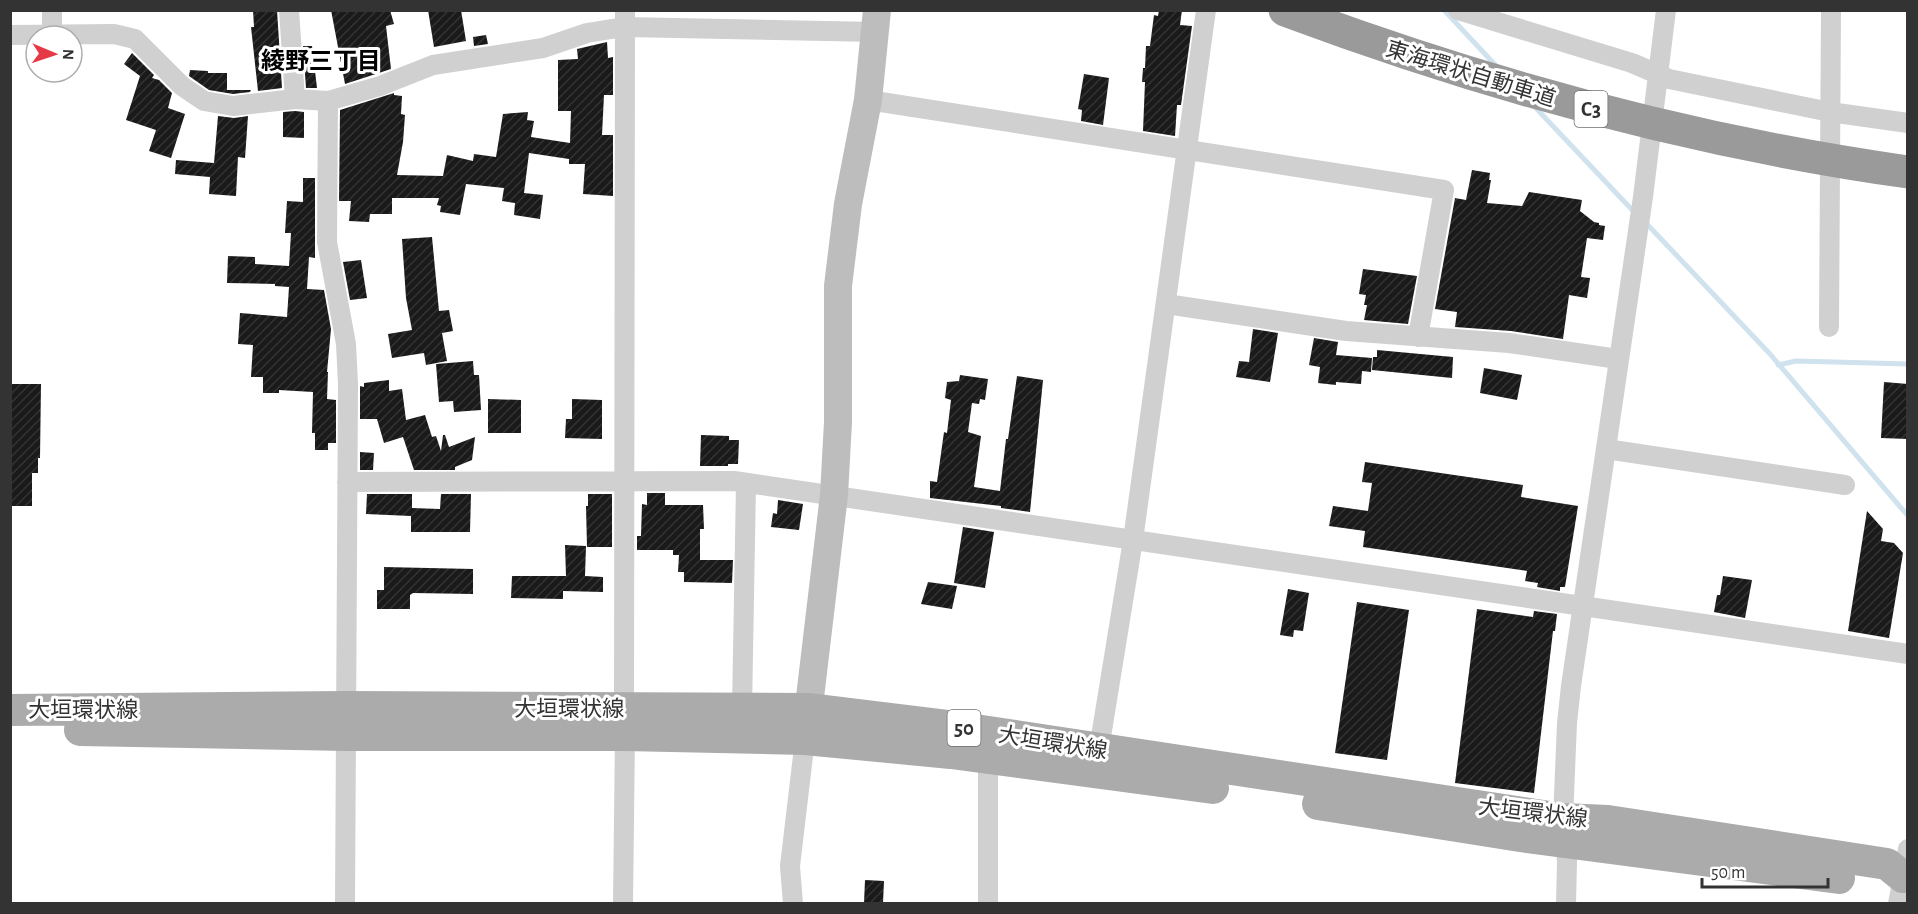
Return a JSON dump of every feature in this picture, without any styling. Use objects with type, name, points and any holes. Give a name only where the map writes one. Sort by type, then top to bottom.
[{"type":"highway","name":"東海環状自動車道","points":[[1285,10],[1373,43],[1484,79],[1604,112],[1729,141],[1908,172]]},
{"type":"main road","name":"大垣環状線","points":[[624,722],[742,709],[807,724],[988,758],[1277,797],[1421,822],[1564,830],[1608,821],[1887,864],[1904,877]]},
{"type":"main road","name":"大垣環状線","points":[[10,710],[346,721]]},
{"type":"main road","name":"大垣環状線","points":[[10,729],[346,721],[955,727],[1099,749],[1564,830]]},
{"type":"street","points":[[289,10],[295,99]]},
{"type":"street","points":[[1099,749],[1133,540],[1206,10]]},
{"type":"street","points":[[1566,903],[1564,830],[1567,723],[1582,605],[1643,197],[1666,10]]},
{"type":"street","points":[[1829,327],[1831,10]]},
{"type":"street","points":[[1464,13],[1632,63],[1669,79],[1830,112],[1908,123]]},
{"type":"street","points":[[84,34],[114,34],[135,39],[182,86],[204,101],[233,106],[295,99],[328,101],[380,86],[433,64],[543,48],[625,19],[876,21],[868,100],[848,204],[838,286],[838,422],[834,495],[790,866],[793,903]]},
{"type":"street","points":[[623,903],[625,19]]},
{"type":"street","points":[[868,100],[1444,190],[1418,337]]},
{"type":"street","points":[[328,101],[327,242],[346,344],[345,903]]},
{"type":"street","points":[[1166,304],[1346,331],[1509,343],[1618,359]]},
{"type":"street","points":[[1606,449],[1845,485]]},
{"type":"street","points":[[347,482],[734,481],[1908,654]]},
{"type":"street","points":[[742,709],[746,484]]},
{"type":"street","points":[[988,758],[988,903]]},
{"type":"building","points":[[253,10],[277,10],[282,88],[258,91],[251,27],[254,27]]},
{"type":"building","points":[[331,10],[390,10],[394,24],[386,26],[391,69],[345,84]]},
{"type":"building","points":[[428,10],[461,10],[466,41],[434,47]]},
{"type":"building","points":[[1159,10],[1182,10],[1180,25],[1192,26],[1181,105],[1177,105],[1175,136],[1143,131],[1145,82],[1142,82],[1143,68],[1145,68],[1146,46],[1150,46],[1154,15],[1158,16]]},
{"type":"building","points":[[486,35],[488,44],[474,46],[473,37]]},
{"type":"building","points":[[607,42],[608,58],[613,57],[613,95],[604,95],[602,135],[613,135],[613,196],[583,194],[585,164],[569,164],[569,159],[529,153],[524,193],[543,195],[540,219],[514,215],[515,203],[502,201],[504,188],[466,184],[460,215],[440,212],[441,206],[437,205],[439,198],[392,198],[392,214],[370,214],[369,222],[349,221],[351,201],[339,201],[340,110],[394,93],[394,95],[402,96],[401,114],[405,115],[397,175],[443,176],[447,155],[473,161],[474,154],[496,157],[503,114],[528,112],[527,120],[534,121],[531,137],[570,143],[571,111],[558,111],[558,60],[578,59],[577,49]]},
{"type":"building","points":[[303,46],[312,46],[317,88],[306,88]]},
{"type":"building","points":[[132,53],[154,75],[152,78],[159,80],[172,93],[168,108],[185,114],[171,158],[149,151],[156,130],[126,120],[140,76],[124,64]]},
{"type":"building","points":[[190,70],[227,73],[227,90],[251,90],[233,94],[209,90],[189,76]]},
{"type":"building","points":[[1084,74],[1109,78],[1103,125],[1081,121],[1082,110],[1078,109]]},
{"type":"building","points":[[283,112],[304,112],[304,138],[283,137]]},
{"type":"building","points":[[218,116],[234,118],[248,116],[245,158],[238,157],[236,196],[209,194],[210,177],[175,174],[176,160],[214,163]]},
{"type":"building","points":[[1472,170],[1490,173],[1487,203],[1522,206],[1529,192],[1582,200],[1580,211],[1599,225],[1605,226],[1603,240],[1587,238],[1581,277],[1590,278],[1587,298],[1569,295],[1563,339],[1511,331],[1455,327],[1457,312],[1435,309],[1455,198],[1466,200]]},
{"type":"building","points":[[303,178],[315,178],[315,258],[309,257],[307,289],[324,290],[331,329],[327,399],[336,400],[336,443],[328,443],[328,450],[315,450],[315,433],[312,433],[313,392],[279,390],[279,393],[263,393],[263,377],[251,377],[253,345],[238,344],[240,313],[287,317],[289,287],[275,286],[275,284],[227,283],[228,256],[255,257],[255,264],[289,266],[291,233],[285,233],[287,201],[303,202]]},
{"type":"building","points":[[432,237],[439,311],[449,310],[453,331],[442,333],[447,361],[426,365],[424,353],[392,358],[388,334],[412,330],[406,298],[402,239]]},
{"type":"building","points":[[361,260],[367,298],[350,300],[343,262]]},
{"type":"building","points":[[1363,269],[1417,276],[1408,324],[1364,320],[1366,295],[1359,294]]},
{"type":"building","points":[[1253,329],[1278,333],[1270,382],[1236,377],[1239,361],[1249,362]]},
{"type":"building","points":[[1314,338],[1338,342],[1336,355],[1372,358],[1371,372],[1362,371],[1361,384],[1318,383],[1320,367],[1309,365]]},
{"type":"building","points":[[1377,350],[1453,357],[1452,378],[1372,370],[1373,357],[1377,357]]},
{"type":"building","points":[[473,361],[474,375],[479,375],[481,410],[454,412],[453,401],[439,402],[436,364]]},
{"type":"building","points":[[1484,368],[1522,375],[1517,400],[1480,393]]},
{"type":"building","points":[[960,375],[988,379],[985,400],[980,399],[979,404],[972,403],[968,432],[981,436],[974,487],[1000,491],[1017,376],[1043,380],[1030,512],[1001,508],[1001,506],[930,498],[930,481],[937,482],[944,432],[947,433],[951,400],[945,398],[947,382],[959,381]]},
{"type":"building","points":[[389,380],[389,391],[402,389],[406,420],[425,415],[432,437],[436,436],[441,451],[443,435],[449,447],[475,437],[472,460],[455,467],[455,470],[414,470],[403,437],[384,443],[377,419],[360,419],[360,386],[364,387],[364,383]]},
{"type":"building","points":[[1884,382],[1908,384],[1908,439],[1881,438]]},
{"type":"building","points":[[10,384],[41,384],[40,458],[38,458],[38,473],[32,473],[32,506],[10,506]]},
{"type":"building","points":[[488,399],[521,400],[521,433],[488,433]]},
{"type":"building","points":[[572,399],[602,400],[602,439],[565,438],[566,419],[572,419]]},
{"type":"building","points":[[701,435],[729,436],[729,440],[739,440],[738,464],[700,466]]},
{"type":"building","points":[[360,452],[374,453],[373,470],[360,470]]},
{"type":"building","points":[[1365,462],[1523,485],[1521,497],[1578,506],[1565,587],[1560,587],[1560,591],[1537,587],[1538,583],[1525,581],[1527,571],[1363,547],[1365,531],[1329,526],[1333,506],[1368,511],[1372,483],[1362,482]]},
{"type":"building","points":[[647,493],[665,493],[665,505],[703,505],[704,529],[700,529],[700,560],[733,560],[732,583],[684,582],[684,572],[678,572],[679,555],[673,555],[673,550],[637,550],[637,536],[641,536],[642,504],[647,505]]},
{"type":"building","points":[[367,494],[412,494],[412,508],[440,509],[441,494],[471,494],[470,532],[411,532],[411,516],[366,514]]},
{"type":"building","points":[[588,494],[612,494],[612,547],[587,547]]},
{"type":"building","points":[[778,500],[803,504],[799,530],[771,527],[773,513],[777,514]]},
{"type":"building","points":[[1867,511],[1883,529],[1881,541],[1894,543],[1903,553],[1889,638],[1848,631]]},
{"type":"building","points":[[963,527],[994,532],[985,588],[954,583]]},
{"type":"building","points":[[565,545],[586,546],[585,576],[603,577],[603,592],[563,591],[563,599],[511,598],[512,576],[566,576]]},
{"type":"building","points":[[384,567],[473,569],[473,594],[413,593],[410,595],[410,609],[377,609],[377,590],[384,590]]},
{"type":"building","points":[[1723,576],[1752,580],[1745,618],[1714,612]]},
{"type":"building","points":[[928,582],[957,586],[952,609],[921,604]]},
{"type":"building","points":[[1288,589],[1309,593],[1303,631],[1294,630],[1293,637],[1280,635]]},
{"type":"building","points":[[1357,602],[1409,610],[1387,760],[1335,753]]},
{"type":"building","points":[[1477,609],[1533,617],[1534,611],[1557,614],[1555,631],[1553,631],[1534,793],[1455,783]]},
{"type":"building","points":[[865,880],[884,881],[883,903],[864,903]]},
{"type":"waterway","points":[[1444,10],[1498,68]]},
{"type":"waterway","points":[[1533,105],[1636,214]]},
{"type":"waterway","points":[[1645,222],[1770,354],[1908,516]]},
{"type":"waterway","points":[[1778,365],[1796,361],[1908,364]]},
{"type":"district","name":"綾野三丁目","points":[[321,61]]}]
